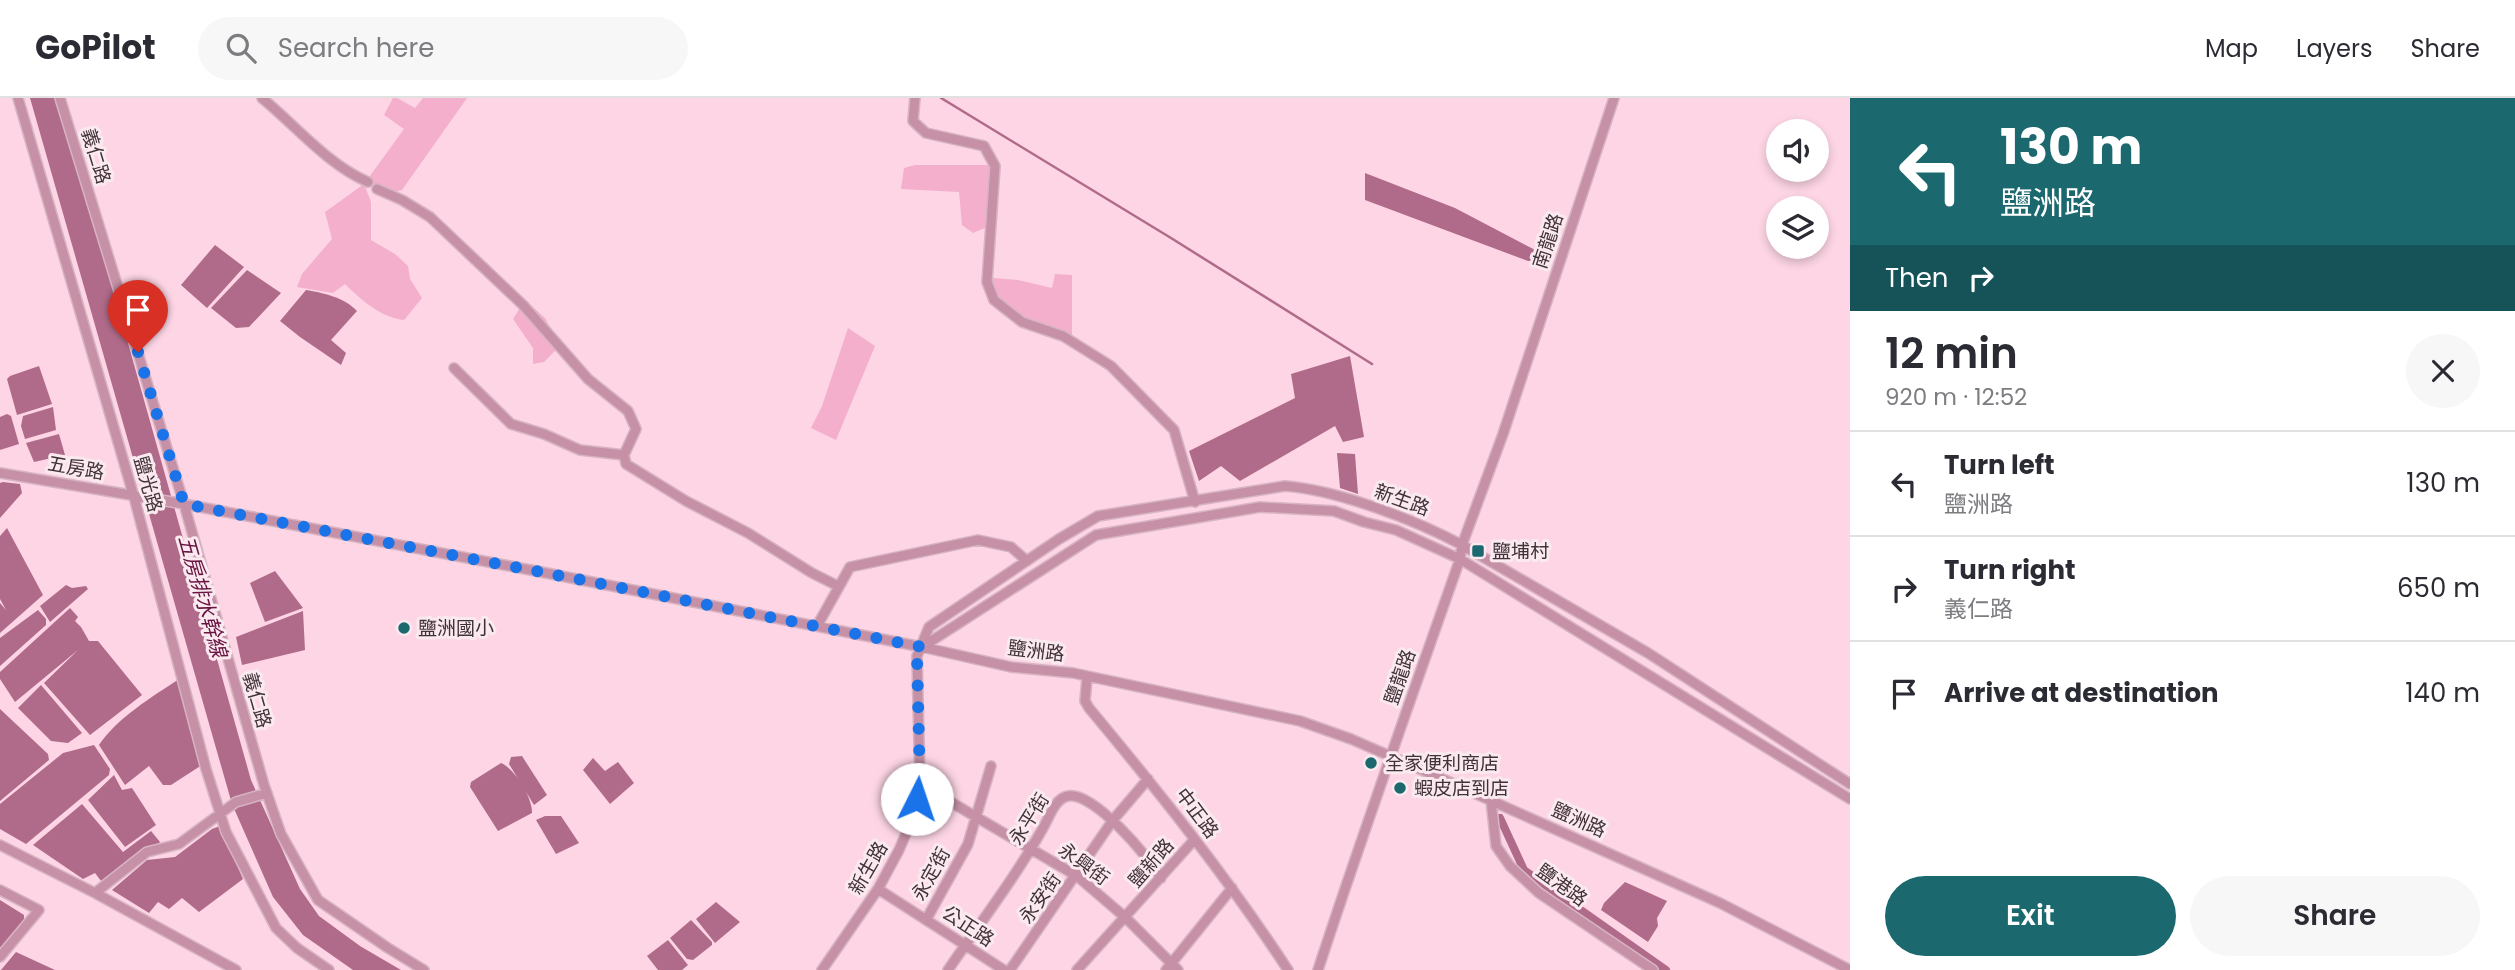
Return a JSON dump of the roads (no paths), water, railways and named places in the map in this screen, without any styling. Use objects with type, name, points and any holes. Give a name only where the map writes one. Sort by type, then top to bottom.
[{"type":"street","name":"鹽光路","points":[[18,98],[134,497],[206,769],[226,832],[276,928],[296,948],[329,970]]},
{"type":"street","name":"義仁路","points":[[60,98],[263,794],[281,834],[318,900],[425,970]]},
{"type":"street","points":[[262,98],[289,120],[313,145],[368,182]]},
{"type":"street","points":[[915,98],[913,121],[926,133],[984,146],[995,166],[987,282],[994,300],[1022,322],[1063,336],[1111,366],[1174,430],[1195,502]]},
{"type":"street","name":"南龍路","points":[[1515,395],[1614,98]]},
{"type":"street","points":[[377,189],[430,217],[523,305],[588,379],[628,411],[636,429],[624,454],[626,464],[686,501],[748,533],[838,586]]},
{"type":"street","points":[[454,368],[511,424],[544,434],[580,450],[624,454]]},
{"type":"street","name":"鹽龍路","points":[[1318,970],[1515,395]]},
{"type":"street","name":"五房路","points":[[0,473],[179,504]]},
{"type":"street","name":"新生路","points":[[822,970],[878,889],[914,815],[920,784],[917,656],[929,627],[1098,516],[1285,486],[1306,487],[1357,502],[1437,531],[1462,545],[1648,653],[1850,784]]},
{"type":"street","name":"鹽洲路","points":[[179,504],[817,626],[1011,667],[1073,673],[1300,721],[1491,800],[1720,903],[1850,970]]},
{"type":"street","name":"新生路","points":[[922,647],[1096,536],[1260,507],[1334,511],[1396,530],[1460,559],[1850,799]]},
{"type":"street","points":[[817,626],[850,567],[978,540],[1011,547],[1027,561]]},
{"type":"street","name":"中正路","points":[[1087,678],[1085,701],[1088,708],[1148,779],[1232,888],[1288,970]]},
{"type":"street","name":"永定街","points":[[926,919],[962,857],[991,766]]},
{"type":"street","name":"永安街","points":[[1010,970],[1113,820],[1148,779]]},
{"type":"street","name":"永興街","points":[[920,784],[1077,876],[1126,918],[1172,968]]},
{"type":"street","points":[[95,893],[147,852],[179,844],[236,802],[263,794]]},
{"type":"street","name":"永平街","points":[[948,970],[1031,849],[1063,797],[1080,797],[1113,820],[1151,862],[1161,878]]},
{"type":"street","name":"鹽港路","points":[[1491,800],[1496,846],[1510,866],[1539,893],[1653,970]]},
{"type":"street","name":"鹽新路","points":[[1077,970],[1194,840]]},
{"type":"street","points":[[0,845],[236,970]]},
{"type":"street","points":[[1172,968],[1232,888]]},
{"type":"street","name":"公正路","points":[[878,889],[1004,970]]},
{"type":"street","points":[[0,890],[39,910],[0,957]]},
{"type":"waterway","points":[[941,98],[1372,364]]},
{"type":"waterway","points":[[1500,818],[1524,870],[1666,970]]},
{"type":"place","name":"鹽埔村","points":[[1478,551]]},
{"type":"place","name":"鹽洲國小","points":[[404,628]]},
{"type":"place","name":"全家便利商店","points":[[1371,763]]},
{"type":"place","name":"蝦皮店到店","points":[[1400,788]]},
{"type":"water label","name":"五房排水幹線","points":[[203,596]]}]
